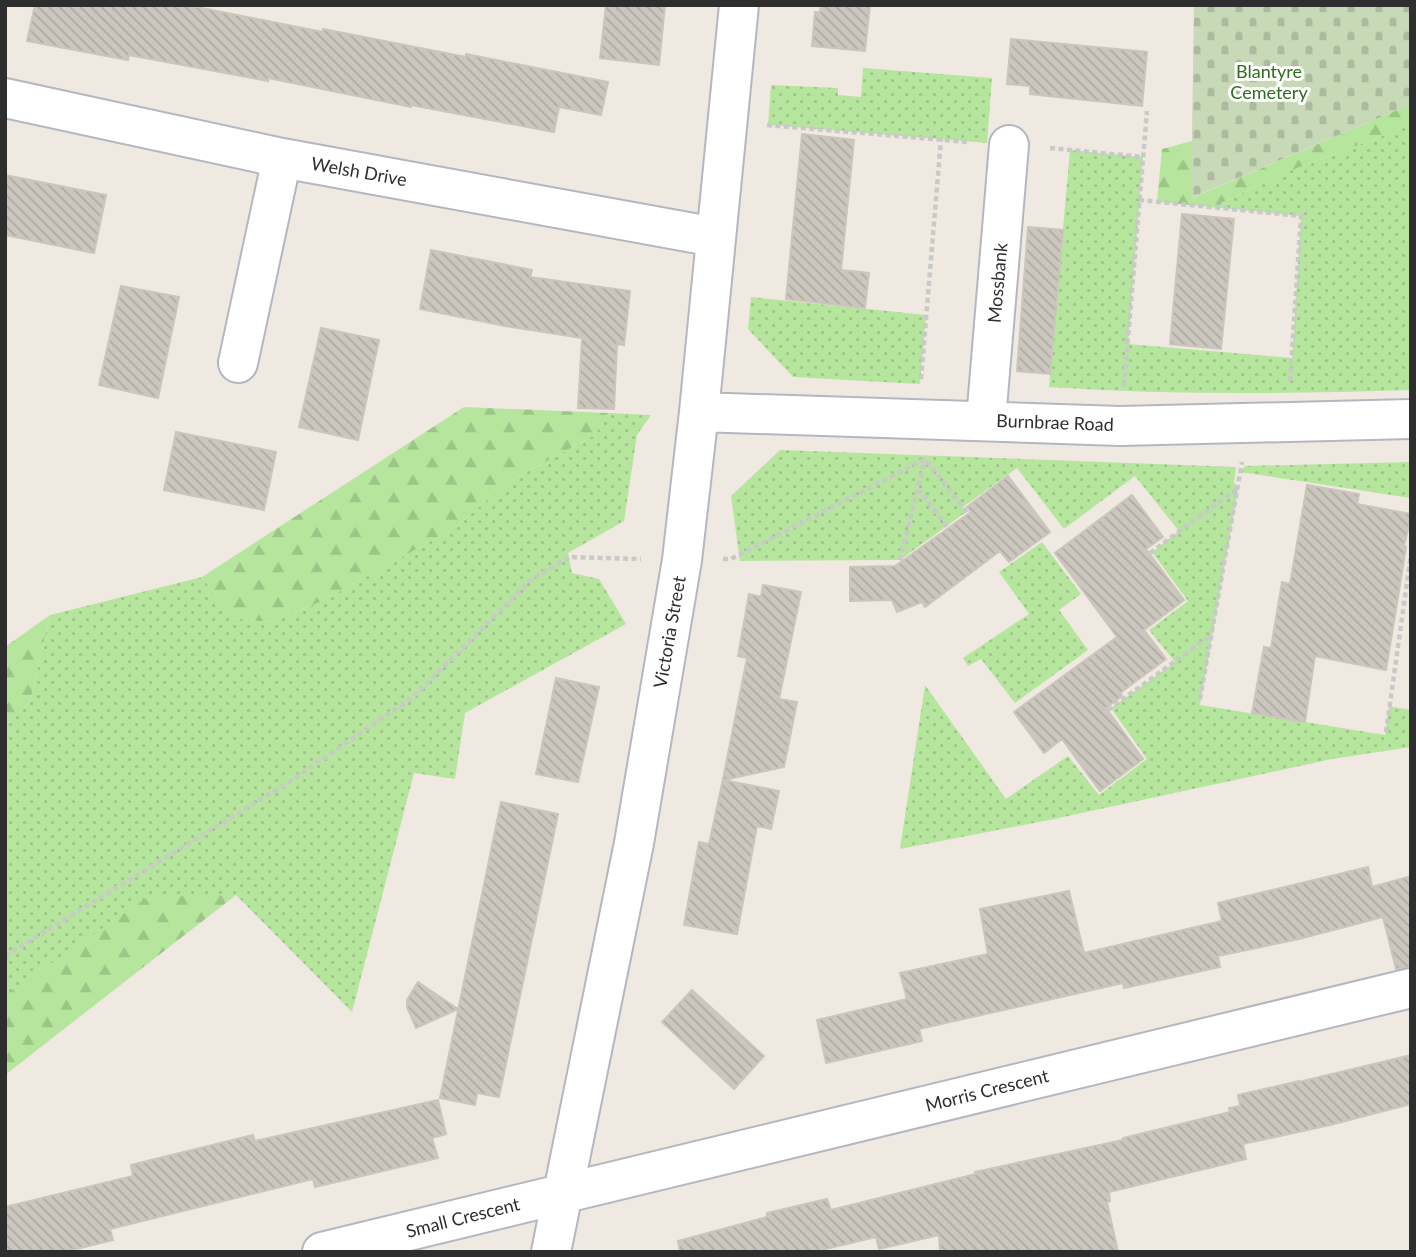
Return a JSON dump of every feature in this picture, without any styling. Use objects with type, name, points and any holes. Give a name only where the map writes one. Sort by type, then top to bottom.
[{"type":"street","name":"Victoria Street","points":[[551,1252],[634,843],[682,560],[739,5]]},
{"type":"street","name":"Welsh Drive","points":[[5,98],[282,158],[715,237]]},
{"type":"street","name":"Mossbank","points":[[986,421],[1009,145]]},
{"type":"street","points":[[238,363],[282,158]]},
{"type":"street","name":"Burnbrae Road","points":[[699,412],[1120,426],[1411,419]]},
{"type":"street","name":"Morris Crescent","points":[[563,1194],[1411,988]]},
{"type":"street","name":"Small Crescent","points":[[322,1252],[563,1194]]},
{"type":"path","points":[[1120,426],[1147,111]]},
{"type":"path","points":[[727,121],[1143,156]]},
{"type":"path","points":[[917,418],[941,139]]},
{"type":"path","points":[[1139,200],[1301,216],[1291,371]]},
{"type":"path","points":[[1200,699],[1248,422]]},
{"type":"path","points":[[5,956],[286,784],[413,697],[532,579],[570,557],[731,559],[925,459]]},
{"type":"path","points":[[900,560],[925,459]]},
{"type":"path","points":[[925,459],[968,514]]},
{"type":"path","points":[[918,489],[948,528]]},
{"type":"path","points":[[1150,554],[1238,489]]},
{"type":"path","points":[[1386,732],[1411,554]]},
{"type":"path","points":[[1108,710],[1212,635]]},
{"type":"green space","name":"Blantyre Cemetery","points":[[1194,5],[1411,5],[1411,104],[1191,198]]},
{"type":"green space","points":[[863,68],[992,78],[987,143],[768,125],[771,85],[838,88],[838,95],[861,97]]},
{"type":"green space","points":[[1411,104],[1411,125],[1292,170],[1221,203],[1221,208],[1157,202],[1162,149],[1192,141],[1192,198]]},
{"type":"green space","points":[[1411,125],[1411,390],[1230,393],[1049,387],[1070,150],[1143,157],[1128,344],[1292,358],[1301,216],[1221,208],[1221,203],[1292,170]]},
{"type":"green space","points":[[751,297],[926,315],[920,384],[793,377],[748,329]]},
{"type":"green space","points":[[464,407],[608,413],[595,435],[508,482],[453,529],[318,603],[268,622],[232,618],[202,577]]},
{"type":"green space","points":[[608,413],[651,415],[637,435],[624,521],[568,553],[572,573],[599,579],[626,624],[465,713],[455,779],[414,773],[352,1012],[236,895],[5,995],[5,726],[30,702],[50,615],[202,577],[232,618],[268,622],[318,603],[453,529],[508,482],[595,435]]},
{"type":"green space","points":[[780,450],[1236,467],[1234,482],[1238,489],[1200,705],[1385,735],[1389,706],[1411,710],[1411,747],[1332,759],[900,849],[925,685],[1006,799],[1068,756],[1099,795],[1147,759],[1111,708],[1175,662],[1149,630],[1188,601],[1152,552],[1179,531],[1135,476],[1064,529],[1017,468],[963,507],[966,512],[900,560],[740,561],[731,496]]},
{"type":"green space","points":[[1411,462],[1411,498],[1240,472],[1245,466]]},
{"type":"green space","points":[[1042,542],[1081,594],[1059,610],[1088,650],[1015,703],[981,659],[968,666],[963,658],[1029,614],[999,572]]},
{"type":"green space","points":[[50,615],[30,702],[5,726],[5,647]]},
{"type":"green space","points":[[236,895],[5,1075],[5,995],[148,897]]},
{"type":"building","points":[[35,5],[187,5],[608,82],[601,115],[559,107],[554,132],[268,78],[268,81],[129,55],[128,60],[27,41]]},
{"type":"building","points":[[606,5],[665,5],[659,65],[600,58]]},
{"type":"building","points":[[821,5],[870,5],[865,51],[812,46],[815,12],[820,12]]},
{"type":"building","points":[[1011,39],[1147,52],[1142,106],[1030,94],[1030,86],[1007,84]]},
{"type":"building","points":[[802,134],[854,140],[841,270],[869,273],[865,308],[786,299]]},
{"type":"building","points":[[5,175],[106,195],[94,253],[5,235]]},
{"type":"building","points":[[1182,214],[1234,219],[1221,349],[1170,344]]},
{"type":"building","points":[[1028,227],[1063,230],[1050,374],[1017,371]]},
{"type":"building","points":[[431,250],[532,270],[530,277],[630,291],[624,345],[617,344],[614,409],[578,408],[582,338],[420,309]]},
{"type":"building","points":[[121,286],[179,297],[158,398],[99,385]]},
{"type":"building","points":[[321,328],[379,340],[358,440],[299,427]]},
{"type":"building","points":[[176,432],[276,452],[264,510],[164,490]]},
{"type":"building","points":[[1008,476],[1050,532],[1009,562],[1000,551],[925,607],[922,602],[897,612],[892,600],[850,601],[850,567],[895,566],[971,512],[967,507]]},
{"type":"building","points":[[1307,485],[1359,494],[1357,504],[1411,514],[1411,517],[1404,546],[1406,547],[1386,670],[1315,656],[1305,722],[1252,713],[1264,647],[1271,648],[1282,582],[1290,584]]},
{"type":"building","points":[[1132,495],[1163,537],[1146,549],[1184,600],[1144,630],[1166,659],[1120,693],[1122,696],[1106,708],[1143,759],[1100,791],[1062,739],[1044,753],[1014,712],[1117,637],[1055,553]]},
{"type":"building","points":[[763,585],[801,592],[779,699],[797,702],[784,767],[724,780],[779,791],[771,829],[757,826],[737,934],[684,925],[699,842],[709,844],[747,658],[738,656],[749,594],[761,597]]},
{"type":"building","points":[[556,678],[599,687],[578,782],[536,774]]},
{"type":"building","points":[[501,802],[558,814],[499,1097],[477,1093],[475,1105],[440,1098]]},
{"type":"building","points":[[1368,867],[1372,887],[1411,876],[1411,967],[1396,969],[1383,917],[1218,956],[1220,967],[1124,988],[1123,983],[919,1029],[922,1041],[826,1063],[817,1020],[907,999],[900,973],[988,954],[980,909],[1069,891],[1084,953],[1222,921],[1218,903]]},
{"type":"building","points":[[418,982],[458,1009],[416,1028],[407,1007],[407,1000]]},
{"type":"building","points":[[692,990],[764,1056],[734,1089],[662,1022]]},
{"type":"building","points":[[1411,1055],[1411,1104],[1243,1144],[1246,1159],[1109,1192],[1110,1201],[1107,1202],[1118,1252],[940,1252],[939,1235],[879,1249],[876,1237],[813,1252],[680,1252],[678,1241],[767,1217],[767,1213],[827,1199],[831,1210],[976,1174],[975,1172],[1123,1140],[1230,1112],[1229,1108],[1240,1106],[1238,1095]]},
{"type":"building","points":[[438,1100],[446,1134],[432,1138],[438,1158],[315,1187],[313,1179],[110,1229],[113,1240],[64,1252],[5,1252],[5,1207],[133,1176],[131,1165],[253,1135],[255,1141]]}]
